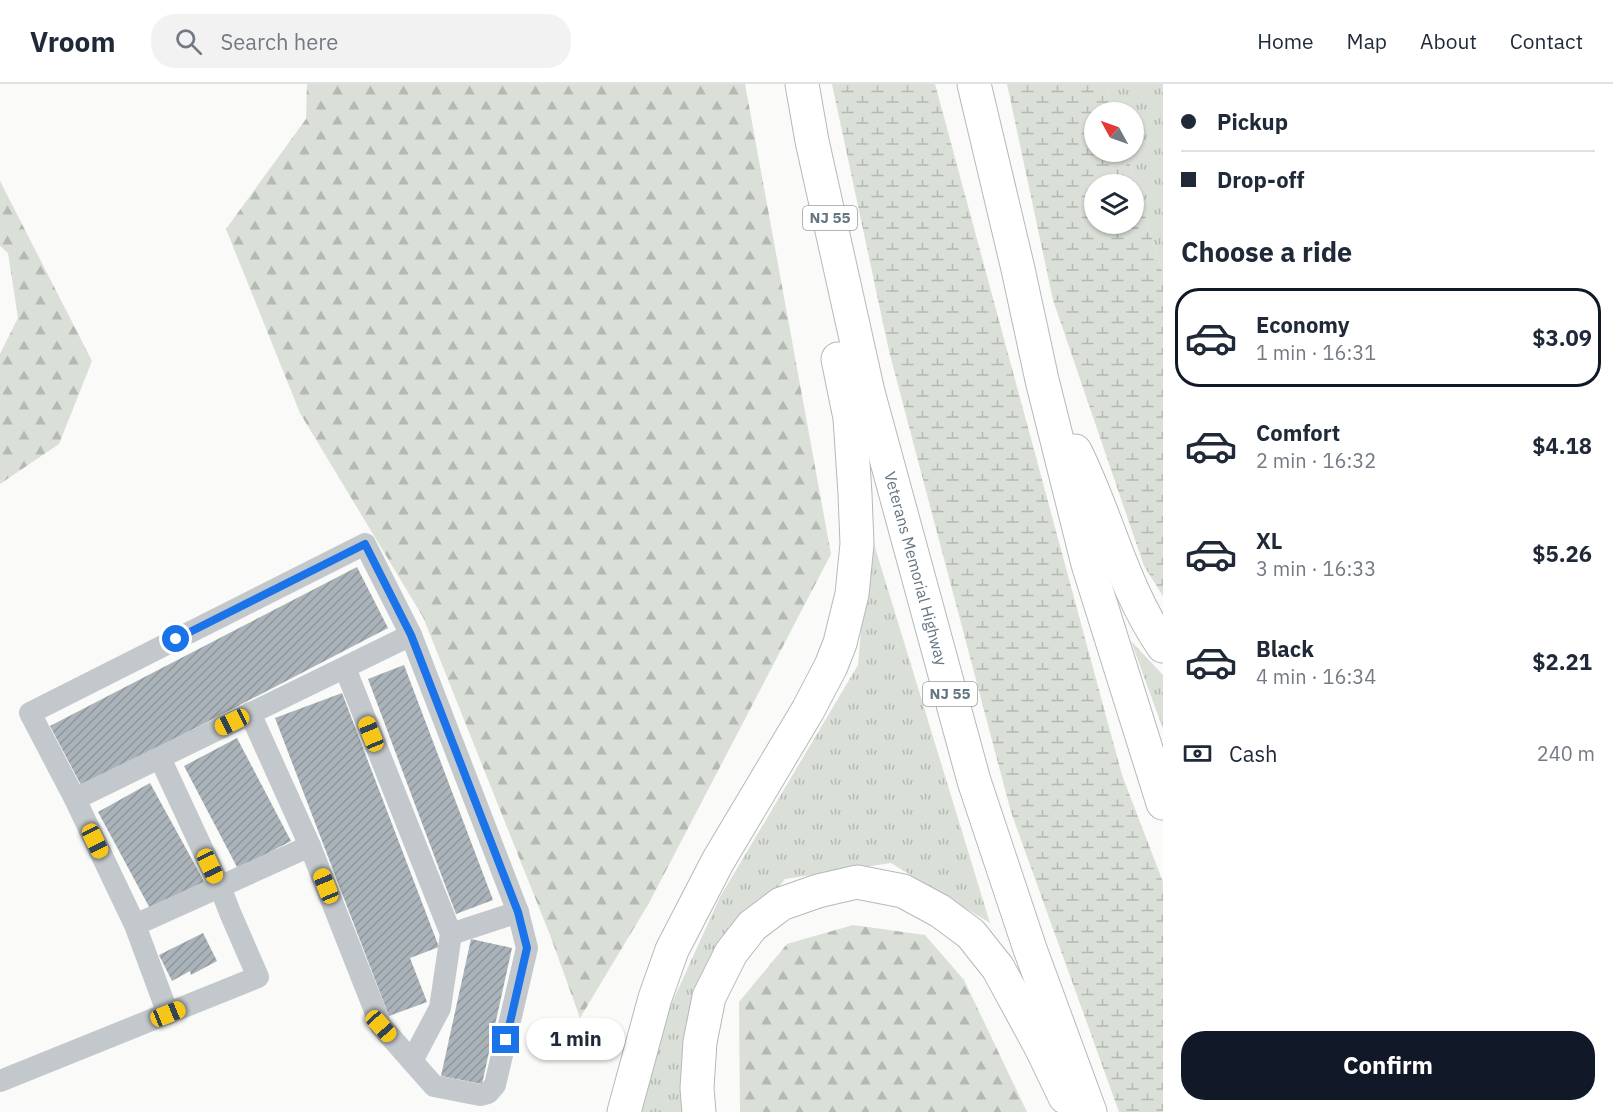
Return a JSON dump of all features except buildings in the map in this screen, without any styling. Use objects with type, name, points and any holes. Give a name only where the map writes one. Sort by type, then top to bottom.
[{"type":"highway","name":"Veterans Memorial Highway","points":[[802,84],[812,141],[868,392],[974,781],[1030,949],[1090,1112]]},
{"type":"highway","points":[[974,84],[1042,380],[1088,564],[1163,803]]},
{"type":"highway","points":[[624,1112],[655,998],[672,950],[718,861],[816,696],[834,658],[844,626],[852,594],[857,544],[850,418],[836,344],[830,295],[841,267]]},
{"type":"highway","points":[[1054,429],[1074,450],[1086,473],[1122,565],[1143,612],[1163,646]]},
{"type":"highway","points":[[699,1112],[697,1088],[700,1042],[709,997],[731,953],[752,926],[781,904],[818,891],[857,882],[903,891],[940,911],[971,934],[998,968],[1042,1049],[1072,1112]]},
{"type":"lane","points":[[168,1014],[135,925],[75,799],[30,713],[365,544],[411,635],[518,912],[527,948],[495,1085],[488,1093],[480,1095],[434,1086],[381,1026],[310,846],[250,714]]},
{"type":"lane","points":[[75,799],[411,635]]},
{"type":"lane","points":[[345,668],[451,934],[440,1008],[412,1061]]},
{"type":"lane","points":[[0,1081],[258,977],[220,887],[160,758]]},
{"type":"lane","points":[[135,925],[310,846]]},
{"type":"lane","points":[[451,934],[518,912]]},
{"type":"green space","points":[[307,84],[745,84],[831,554],[649,903],[580,1018],[550,935],[423,617],[300,413],[226,229],[306,119]]},
{"type":"green space","points":[[832,84],[935,84],[1122,775],[1163,882],[1163,1112],[1119,1112],[1011,812],[889,351]]},
{"type":"green space","points":[[1007,84],[1106,84],[1111,102],[1084,102],[1084,162],[1129,162],[1133,174],[1084,174],[1084,234],[1144,234],[1144,211],[1163,274],[1163,596],[1144,566],[1053,300]]},
{"type":"green space","points":[[1106,84],[1163,84],[1163,274],[1144,211],[1144,174],[1133,174],[1129,162],[1144,162],[1144,102],[1111,102]]},
{"type":"green space","points":[[0,181],[92,361],[59,444],[0,484],[0,354],[18,318],[8,253],[0,246]]},
{"type":"green space","points":[[870,531],[990,923],[891,863],[785,879],[693,989],[684,1112],[639,1112],[665,1018],[720,897],[858,665]]},
{"type":"green space","points":[[1131,641],[1163,675],[1163,729]]},
{"type":"green space","points":[[853,925],[925,935],[964,980],[1027,1112],[740,1112],[739,1002],[787,944]]},
{"type":"route","points":[[176,639],[365,544],[411,635],[518,912],[527,948],[506,1040]]}]
